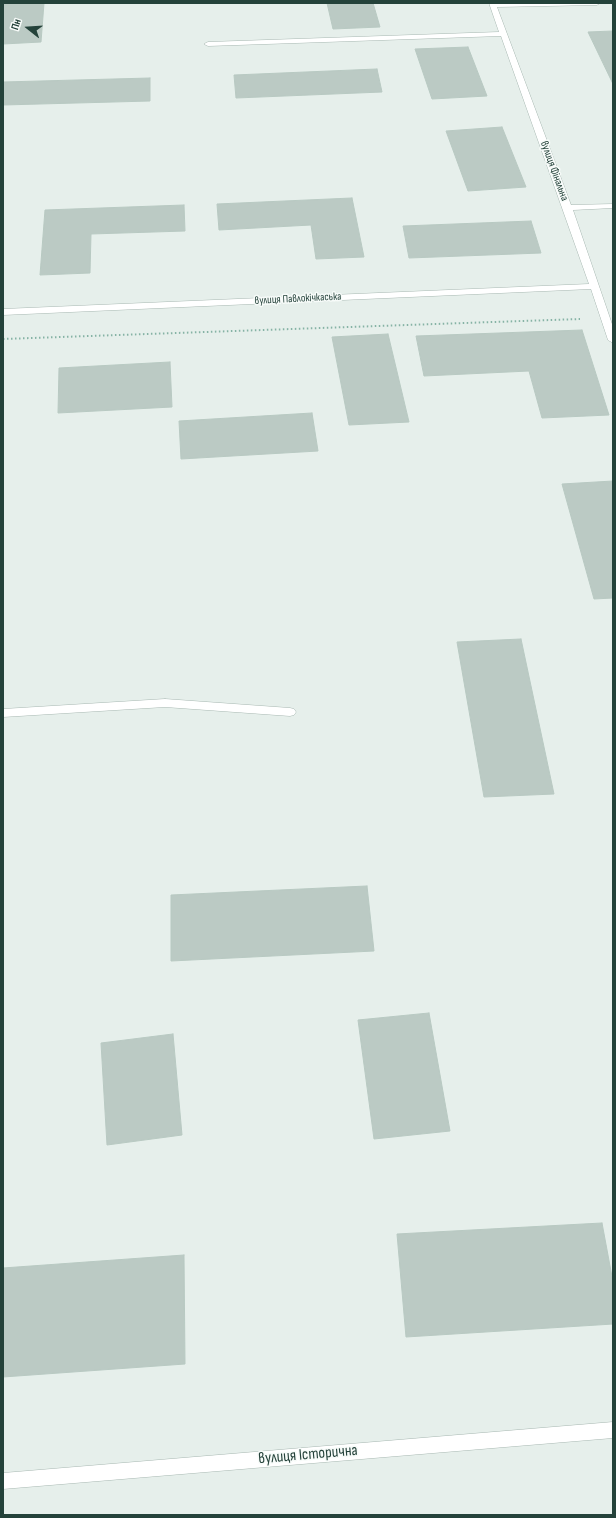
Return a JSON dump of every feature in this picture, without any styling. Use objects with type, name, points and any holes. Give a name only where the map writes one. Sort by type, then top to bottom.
[{"type":"street","points":[[492,4],[597,3]]},
{"type":"street","name":"вулиця Фінальна","points":[[492,4],[568,208],[613,340]]},
{"type":"street","points":[[208,44],[504,34]]},
{"type":"street","points":[[568,208],[613,206]]},
{"type":"street","name":"вулиця Павлокічкаська","points":[[3,312],[594,286]]},
{"type":"street","points":[[3,712],[165,703],[290,712]]},
{"type":"street","name":"вулиця Історична","points":[[3,1481],[613,1430]]},
{"type":"path","points":[[3,339],[605,318]]},
{"type":"building","points":[[3,3],[44,3],[41,42],[3,44]]},
{"type":"building","points":[[327,3],[373,3],[380,27],[333,29]]},
{"type":"building","points":[[613,31],[613,84],[588,32]]},
{"type":"building","points":[[468,47],[487,96],[432,99],[415,49]]},
{"type":"building","points":[[377,69],[382,92],[236,98],[234,75]]},
{"type":"building","points":[[150,78],[150,101],[3,105],[3,82]]},
{"type":"building","points":[[502,127],[526,187],[468,191],[446,131]]},
{"type":"building","points":[[352,198],[364,257],[316,259],[311,225],[219,230],[217,204]]},
{"type":"building","points":[[184,205],[185,231],[91,234],[90,273],[40,275],[45,210]]},
{"type":"building","points":[[531,221],[541,253],[409,258],[403,226]]},
{"type":"building","points":[[582,330],[609,415],[542,418],[529,371],[424,376],[416,336]]},
{"type":"building","points":[[388,334],[409,422],[349,425],[332,337]]},
{"type":"building","points":[[170,362],[172,407],[58,413],[59,368]]},
{"type":"building","points":[[312,413],[318,451],[181,459],[179,421]]},
{"type":"building","points":[[613,481],[613,598],[594,599],[562,484]]},
{"type":"building","points":[[521,639],[554,794],[484,797],[457,642]]},
{"type":"building","points":[[367,886],[374,951],[171,961],[171,895]]},
{"type":"building","points":[[429,1013],[450,1131],[374,1139],[358,1020]]},
{"type":"building","points":[[173,1034],[182,1135],[107,1145],[101,1043]]},
{"type":"building","points":[[602,1223],[613,1282],[613,1324],[406,1337],[397,1234]]},
{"type":"building","points":[[184,1255],[185,1364],[3,1377],[3,1268]]}]
